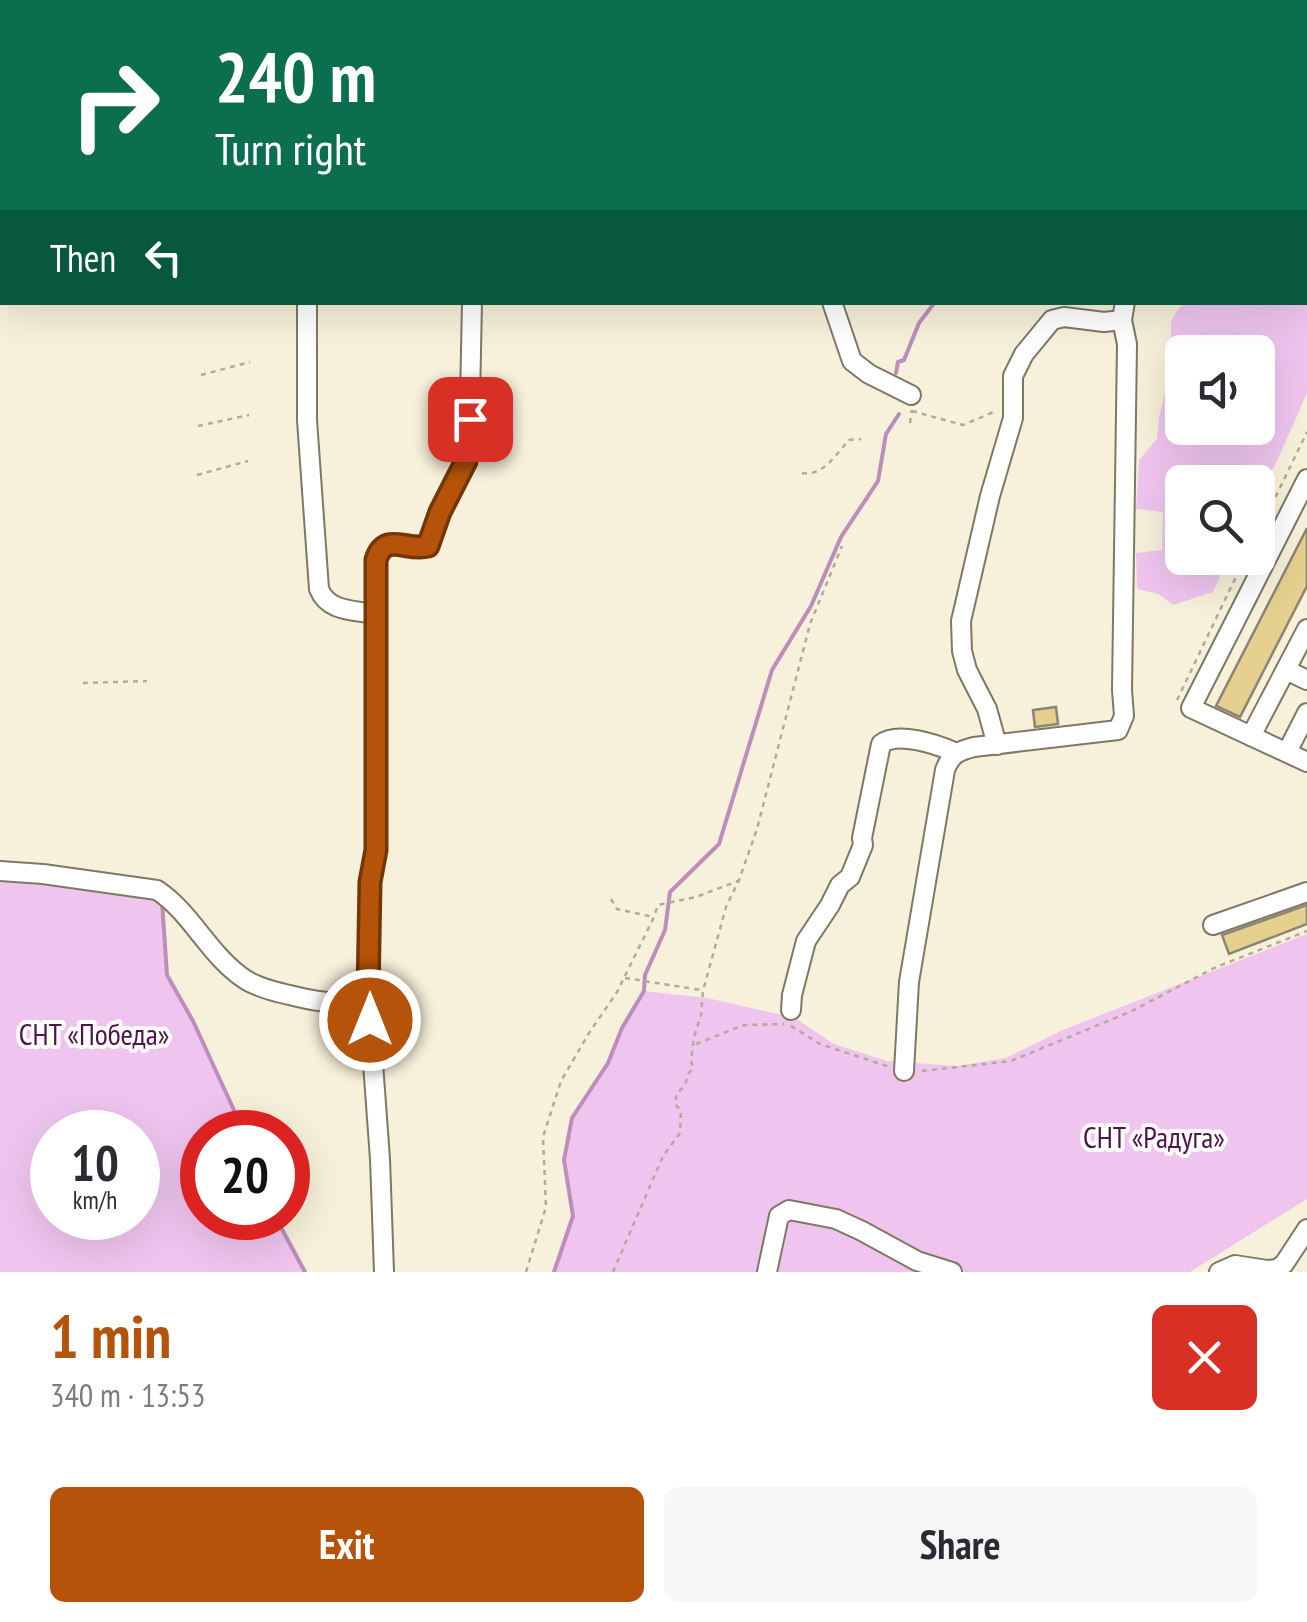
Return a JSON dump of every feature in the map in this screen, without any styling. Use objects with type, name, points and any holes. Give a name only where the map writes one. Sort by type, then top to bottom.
[{"type":"lane","points":[[307,305],[307,420],[319,589],[329,604],[375,614]]},
{"type":"lane","points":[[384,1272],[368,995],[370,882],[376,850],[376,560],[384,546],[428,546],[466,461],[471,410],[472,305]]},
{"type":"lane","points":[[833,305],[852,360],[869,374],[911,395]]},
{"type":"lane","points":[[792,1010],[806,941],[840,885],[850,877],[863,846],[881,744],[892,737],[926,742],[954,752],[1118,730],[1124,716],[1124,311],[1104,322],[1054,311],[1024,354],[1014,376],[1013,418],[961,621],[967,670],[988,710],[997,744]]},
{"type":"lane","points":[[1307,480],[1191,708],[1307,762]]},
{"type":"lane","points":[[1251,736],[1307,628]]},
{"type":"lane","points":[[1286,670],[1307,680]]},
{"type":"lane","points":[[1287,752],[1307,713]]},
{"type":"lane","points":[[904,1071],[909,982],[945,770],[954,752]]},
{"type":"lane","points":[[0,871],[157,890],[172,900],[228,966],[248,982],[320,1002],[349,1001],[368,995]]},
{"type":"lane","points":[[1213,925],[1307,892]]},
{"type":"lane","points":[[767,1272],[779,1216],[790,1210],[836,1219],[917,1260],[952,1272]]},
{"type":"lane","points":[[1218,1272],[1235,1265],[1277,1269],[1307,1228]]},
{"type":"path","points":[[201,375],[250,362]]},
{"type":"path","points":[[910,424],[912,411],[963,425],[1014,403]]},
{"type":"path","points":[[198,426],[249,415]]},
{"type":"path","points":[[1275,498],[1307,432]]},
{"type":"path","points":[[802,474],[822,470],[849,440],[860,439]]},
{"type":"path","points":[[196,475],[248,461]]},
{"type":"path","points":[[613,1272],[662,1156],[680,1133],[682,1111],[675,1104],[676,1093],[686,1086],[693,1068],[703,991],[726,907],[757,830],[810,624],[842,546]]},
{"type":"path","points":[[1191,708],[1176,699],[1237,575]]},
{"type":"path","points":[[83,683],[147,681]]},
{"type":"path","points":[[526,1272],[546,1208],[543,1137],[561,1081],[624,978],[658,906],[696,897],[739,880]]},
{"type":"path","points":[[611,899],[617,909],[654,917]]},
{"type":"path","points":[[693,1046],[744,1025],[790,1024],[820,1044],[904,1071],[1011,1061],[1132,1011],[1214,968],[1307,931]]},
{"type":"path","points":[[624,978],[703,991]]},
{"type":"green space","points":[[1184,305],[1307,305],[1307,393],[1275,465],[1165,465],[1165,575],[1220,575],[1213,592],[1173,605],[1159,594],[1137,589],[1136,553],[1162,550],[1163,512],[1136,509],[1139,460],[1157,439],[1165,391],[1165,445],[1275,445],[1275,335],[1171,335],[1171,321]]},
{"type":"green space","name":"СНТ «Победа»","points":[[0,878],[114,889],[162,901],[167,975],[234,1110],[180,1110],[180,1240],[288,1240],[305,1272],[0,1272]]},
{"type":"green space","name":"СНТ «Радуга»","points":[[1307,934],[1307,1199],[1190,1272],[554,1272],[573,1217],[564,1160],[572,1118],[608,1063],[622,1028],[644,991],[707,998],[795,1018],[834,1044],[887,1061],[957,1066],[1006,1058],[1063,1030]]},
{"type":"building","points":[[1307,528],[1307,586],[1240,717],[1216,706]]},
{"type":"building","points":[[1056,707],[1058,724],[1035,727],[1033,710]]},
{"type":"building","points":[[1307,905],[1307,924],[1229,954],[1222,935]]},
{"type":"waterway","points":[[896,373],[919,323],[933,305]]},
{"type":"waterway","points":[[554,1272],[573,1216],[564,1160],[572,1118],[608,1063],[622,1028],[644,991],[645,975],[665,930],[670,892],[719,844],[772,670],[811,606],[841,537],[878,481],[886,434],[899,414]]},
{"type":"waterway","points":[[162,901],[167,975],[234,1110]]},
{"type":"waterway","points":[[288,1240],[305,1272]]},
{"type":"route","points":[[370,1020],[370,882],[376,850],[376,560],[384,546],[428,546],[466,461],[470,419]]}]
